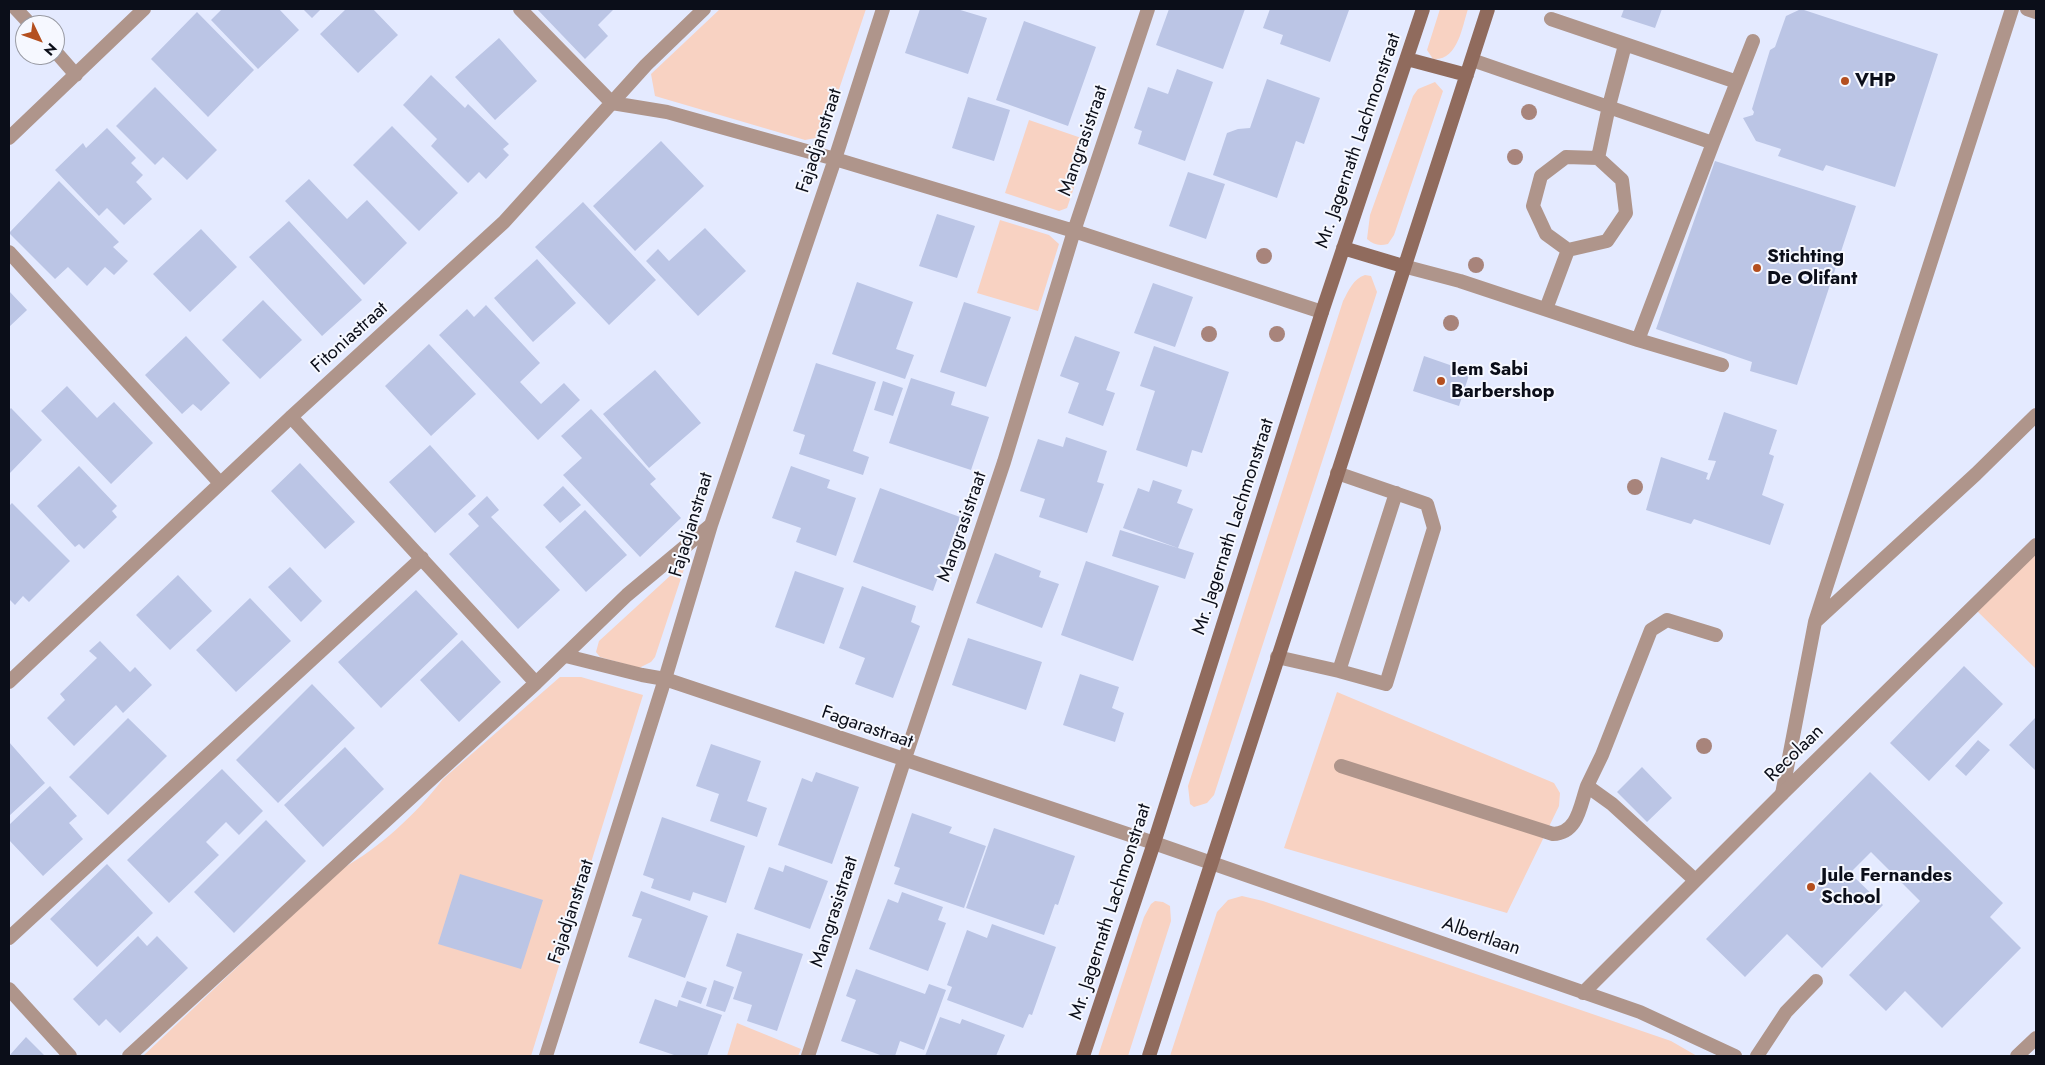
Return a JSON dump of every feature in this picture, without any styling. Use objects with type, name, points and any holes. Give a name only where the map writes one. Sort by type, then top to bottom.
[{"type":"main road","name":"Mr. Jagernath Lachmonstraat","points":[[1083,1056],[1154,843],[1322,312],[1424,9]]},
{"type":"main road","points":[[1149,1056],[1210,862],[1488,9]]},
{"type":"main road","points":[[1407,59],[1467,75]]},
{"type":"main road","points":[[1343,248],[1403,266]]},
{"type":"street","points":[[9,138],[144,9]]},
{"type":"street","points":[[520,9],[612,103],[667,112],[835,159],[1074,231],[1322,312]]},
{"type":"street","name":"Fitoniastraat","points":[[9,682],[291,416],[504,222],[646,65],[704,9]]},
{"type":"street","name":"Fajadjanstraat","points":[[546,1056],[665,679],[711,524],[835,159],[883,9]]},
{"type":"street","name":"Mangrasistraat","points":[[808,1056],[1004,462],[1074,231],[1148,9]]},
{"type":"street","points":[[1782,794],[1815,622],[2012,9]]},
{"type":"street","points":[[2027,9],[2036,12]]},
{"type":"street","points":[[1551,20],[1737,82]]},
{"type":"street","points":[[1638,340],[1753,41]]},
{"type":"street","points":[[1598,158],[1608,106],[1625,45]]},
{"type":"street","points":[[1472,60],[1713,143]]},
{"type":"street","points":[[65,63],[76,75]]},
{"type":"street","points":[[1566,157],[1598,158],[1622,180],[1626,213],[1607,241],[1568,250],[1546,234],[1533,206],[1541,176],[1566,157]]},
{"type":"street","points":[[1546,309],[1568,250]]},
{"type":"street","points":[[9,252],[220,483]]},
{"type":"street","points":[[1403,266],[1460,281],[1638,340],[1722,365]]},
{"type":"street","points":[[1815,622],[1976,474],[2036,414]]},
{"type":"street","points":[[291,416],[536,683]]},
{"type":"street","points":[[1277,657],[1340,671],[1386,684],[1434,528],[1427,504],[1337,473]]},
{"type":"street","points":[[1340,671],[1396,493]]},
{"type":"street","points":[[129,1056],[566,656],[627,595],[711,524]]},
{"type":"street","name":"Recolaan","points":[[1583,993],[1695,880],[2036,545]]},
{"type":"street","points":[[9,938],[422,558]]},
{"type":"street","points":[[1341,766],[1553,834],[1563,834],[1575,824],[1586,786],[1602,755],[1651,630],[1667,620],[1716,635]]},
{"type":"street","name":"Fagarastraat","points":[[566,656],[642,676],[665,679],[904,761],[1210,862]]},
{"type":"street","points":[[1586,786],[1612,804],[1695,880]]},
{"type":"street","name":"Albertlaan","points":[[1210,862],[1640,1012],[1735,1056]]},
{"type":"street","points":[[1757,1056],[1786,1012],[1816,981]]},
{"type":"street","points":[[9,989],[70,1056]]},
{"type":"street","points":[[2017,1056],[2036,1038]]},
{"type":"shaded area","points":[[720,9],[866,9],[826,128],[816,138],[805,140],[655,96],[651,74]]},
{"type":"shaded area","points":[[1440,9],[1468,9],[1458,41],[1453,49],[1448,55],[1433,59],[1427,50]]},
{"type":"shaded area","points":[[1435,82],[1443,91],[1394,235],[1388,244],[1374,244],[1367,239],[1370,215],[1413,96],[1418,89]]},
{"type":"shaded area","points":[[1029,120],[1090,141],[1067,208],[1059,211],[1005,193]]},
{"type":"shaded area","points":[[1000,220],[1049,235],[1059,244],[1038,311],[977,293]]},
{"type":"shaded area","points":[[1365,275],[1371,276],[1377,292],[1214,795],[1207,803],[1194,807],[1190,804],[1188,786],[1343,301],[1354,282]]},
{"type":"shaded area","points":[[2036,549],[2036,669],[1975,609]]},
{"type":"shaded area","points":[[683,564],[685,566],[655,657],[651,662],[639,668],[600,657],[596,652],[599,641]]},
{"type":"shaded area","points":[[560,677],[581,677],[643,695],[531,1056],[143,1056],[341,869],[383,841],[421,805],[443,779]]},
{"type":"shaded area","points":[[1337,692],[1554,783],[1560,793],[1559,806],[1507,913],[1284,848]]},
{"type":"shaded area","points":[[1242,896],[1263,901],[1671,1041],[1697,1056],[1170,1056],[1217,912],[1228,900]]},
{"type":"shaded area","points":[[1155,901],[1163,902],[1170,906],[1171,921],[1128,1056],[1098,1056],[1144,917],[1151,904]]},
{"type":"shaded area","points":[[737,1023],[801,1049],[798,1056],[727,1056]]},
{"type":"building","points":[[222,9],[279,9],[299,30],[258,69],[211,20]]},
{"type":"building","points":[[303,9],[321,9],[312,18]]},
{"type":"building","points":[[346,9],[373,9],[398,35],[358,73],[320,34]]},
{"type":"building","points":[[537,9],[614,9],[598,25],[608,36],[585,59]]},
{"type":"building","points":[[920,9],[957,9],[987,18],[968,74],[905,53]]},
{"type":"building","points":[[1169,9],[1245,9],[1223,69],[1156,45]]},
{"type":"building","points":[[1270,9],[1349,10],[1330,62],[1280,44],[1283,35],[1263,28]]},
{"type":"building","points":[[1624,9],[1662,9],[1655,28],[1621,17]]},
{"type":"building","name":"VHP","points":[[1801,9],[1938,54],[1895,187],[1826,165],[1823,171],[1778,156],[1781,149],[1756,141],[1743,118],[1753,115],[1752,109],[1770,50],[1775,47],[1786,16]]},
{"type":"building","points":[[197,12],[254,70],[208,117],[151,59]]},
{"type":"building","points":[[1024,21],[1096,47],[1068,126],[996,100]]},
{"type":"building","points":[[499,38],[537,81],[495,120],[455,77]]},
{"type":"building","points":[[1177,69],[1213,82],[1185,161],[1138,144],[1142,131],[1134,128],[1148,87],[1168,94]]},
{"type":"building","points":[[431,75],[465,108],[468,104],[509,144],[503,149],[509,155],[486,179],[479,172],[468,183],[431,146],[437,139],[403,105]]},
{"type":"building","points":[[1267,79],[1320,98],[1304,144],[1296,141],[1277,198],[1213,175],[1227,133],[1238,129],[1250,128]]},
{"type":"building","points":[[155,87],[217,150],[187,180],[163,157],[155,165],[116,126]]},
{"type":"building","points":[[968,97],[1010,110],[994,161],[952,148]]},
{"type":"building","points":[[392,126],[458,193],[419,231],[353,165]]},
{"type":"building","points":[[107,128],[136,158],[131,163],[143,175],[136,182],[152,199],[124,225],[107,208],[99,216],[55,170],[83,143],[86,148]]},
{"type":"building","points":[[661,141],[704,186],[635,251],[593,206]]},
{"type":"building","name":"Stichting De Olifant","points":[[1715,161],[1856,206],[1797,385],[1750,371],[1752,362],[1656,329]]},
{"type":"building","points":[[1188,172],[1225,184],[1206,239],[1169,226]]},
{"type":"building","points":[[309,179],[347,219],[367,200],[407,243],[364,285],[285,201]]},
{"type":"building","points":[[59,181],[119,242],[113,247],[128,261],[114,275],[105,267],[87,286],[68,267],[55,279],[9,233]]},
{"type":"building","points":[[583,202],[656,280],[609,325],[535,247]]},
{"type":"building","points":[[937,214],[975,226],[957,278],[919,266]]},
{"type":"building","points":[[289,221],[362,300],[322,336],[249,257]]},
{"type":"building","points":[[705,228],[746,271],[698,316],[646,261],[658,249],[669,261]]},
{"type":"building","points":[[201,229],[237,267],[190,312],[153,274]]},
{"type":"building","points":[[537,259],[576,303],[533,342],[494,298]]},
{"type":"building","points":[[857,282],[913,302],[896,349],[914,355],[905,379],[832,354]]},
{"type":"building","points":[[1153,283],[1193,297],[1175,347],[1134,333]]},
{"type":"building","points":[[9,291],[27,310],[9,327]]},
{"type":"building","points":[[263,300],[302,340],[260,379],[222,340]]},
{"type":"building","points":[[964,302],[1011,317],[986,387],[940,372]]},
{"type":"building","points":[[486,305],[540,363],[520,382],[541,404],[564,383],[580,400],[538,440],[439,335],[467,309],[474,317]]},
{"type":"building","points":[[186,336],[230,383],[201,411],[193,404],[182,414],[145,375]]},
{"type":"building","points":[[1075,336],[1120,352],[1106,390],[1115,393],[1103,426],[1068,413],[1079,383],[1060,376]]},
{"type":"building","points":[[429,344],[476,394],[431,436],[385,386]]},
{"type":"building","points":[[1154,346],[1229,372],[1202,453],[1192,450],[1187,467],[1136,450],[1155,391],[1140,386]]},
{"type":"building","name":"Iem Sabi Barbershop","points":[[1424,356],[1470,372],[1459,406],[1413,391]]},
{"type":"building","points":[[816,363],[876,382],[853,451],[869,457],[863,475],[799,454],[805,435],[793,431]]},
{"type":"building","points":[[655,370],[701,423],[649,468],[603,414]]},
{"type":"building","points":[[911,378],[955,392],[951,405],[989,417],[971,470],[889,443]]},
{"type":"building","points":[[883,381],[903,388],[893,416],[874,410]]},
{"type":"building","points":[[67,386],[97,418],[114,402],[153,443],[111,484],[41,411]]},
{"type":"building","points":[[11,408],[42,440],[9,474],[9,410]]},
{"type":"building","points":[[591,409],[656,479],[650,484],[681,518],[640,557],[563,475],[582,458],[561,436]]},
{"type":"building","points":[[1724,412],[1777,430],[1769,454],[1774,456],[1762,495],[1784,504],[1770,545],[1694,519],[1691,524],[1646,510],[1661,457],[1708,473],[1706,479],[1709,480],[1716,461],[1708,460]]},
{"type":"building","points":[[1066,437],[1107,451],[1097,482],[1104,484],[1087,533],[1039,517],[1045,499],[1020,491],[1038,439],[1063,447]]},
{"type":"building","points":[[430,445],[476,496],[435,533],[389,482]]},
{"type":"building","points":[[300,463],[355,522],[325,549],[271,491]]},
{"type":"building","points":[[79,466],[117,506],[112,511],[117,517],[84,549],[79,544],[75,547],[37,506]]},
{"type":"building","points":[[791,466],[830,480],[827,488],[856,498],[836,556],[796,542],[801,528],[772,518]]},
{"type":"building","points":[[1153,480],[1182,490],[1177,503],[1193,509],[1178,548],[1123,528],[1138,488],[1149,492]]},
{"type":"building","points":[[563,486],[581,505],[560,523],[543,505]]},
{"type":"building","points":[[880,488],[960,517],[933,591],[853,562]]},
{"type":"building","points":[[487,496],[499,510],[491,517],[560,590],[518,629],[449,554],[479,526],[468,514]]},
{"type":"building","points":[[12,503],[70,561],[29,602],[23,596],[15,605],[9,599],[9,506]]},
{"type":"building","points":[[585,510],[627,555],[586,592],[545,547]]},
{"type":"building","points":[[1120,530],[1194,553],[1185,579],[1112,556]]},
{"type":"building","points":[[995,553],[1041,571],[1039,577],[1059,584],[1042,628],[976,603]]},
{"type":"building","points":[[1086,561],[1159,586],[1133,661],[1061,635]]},
{"type":"building","points":[[290,567],[322,601],[301,622],[268,587]]},
{"type":"building","points":[[795,571],[844,588],[824,644],[775,627]]},
{"type":"building","points":[[178,575],[212,611],[170,650],[136,615]]},
{"type":"building","points":[[862,586],[916,606],[911,622],[920,626],[893,698],[855,684],[865,658],[839,648]]},
{"type":"building","points":[[416,590],[458,634],[381,708],[338,662]]},
{"type":"building","points":[[250,598],[291,641],[236,692],[196,650]]},
{"type":"building","points":[[968,638],[1042,662],[1026,710],[952,685]]},
{"type":"building","points":[[462,640],[501,682],[459,722],[420,680]]},
{"type":"building","points":[[100,641],[130,672],[135,667],[152,685],[123,713],[116,705],[74,746],[47,718],[65,700],[60,694],[97,658],[89,651]]},
{"type":"building","points":[[1964,666],[2003,704],[1929,781],[1890,743]]},
{"type":"building","points":[[1080,674],[1119,687],[1112,708],[1124,713],[1115,742],[1063,725]]},
{"type":"building","points":[[312,684],[355,728],[278,803],[236,760]]},
{"type":"building","points":[[2036,717],[2036,771],[2009,745]]},
{"type":"building","points":[[128,718],[167,756],[108,815],[69,777]]},
{"type":"building","points":[[1978,740],[1990,750],[1966,776],[1955,766]]},
{"type":"building","points":[[9,742],[45,783],[9,816]]},
{"type":"building","points":[[711,744],[761,761],[747,801],[767,808],[757,837],[710,821],[719,794],[696,786]]},
{"type":"building","points":[[345,747],[384,789],[323,847],[284,805]]},
{"type":"building","points":[[1642,767],[1672,798],[1647,822],[1617,792]]},
{"type":"building","points":[[222,769],[263,811],[239,835],[226,822],[206,842],[219,855],[169,903],[127,860]]},
{"type":"building","points":[[816,772],[859,787],[832,864],[778,845],[802,778],[812,782]]},
{"type":"building","name":"Jule Fernandes School","points":[[1870,772],[2003,903],[1990,917],[2021,948],[1942,1028],[1905,991],[1886,1011],[1849,975],[1920,901],[1871,852],[1850,873],[1883,905],[1822,968],[1787,934],[1745,977],[1706,939]]},
{"type":"building","points":[[50,786],[77,816],[69,823],[83,839],[43,876],[9,840],[9,825]]},
{"type":"building","points":[[912,813],[952,827],[949,833],[986,846],[964,908],[894,884],[900,868],[894,866]]},
{"type":"building","points":[[662,817],[745,846],[726,903],[693,892],[690,901],[651,888],[654,879],[643,875]]},
{"type":"building","points":[[266,820],[306,861],[234,933],[194,892]]},
{"type":"building","points":[[994,828],[1075,856],[1058,905],[1055,904],[1044,935],[966,908]]},
{"type":"building","points":[[107,864],[153,913],[97,967],[50,919]]},
{"type":"building","points":[[785,865],[828,881],[810,929],[754,909],[769,867],[783,872]]},
{"type":"building","points":[[460,874],[543,900],[521,969],[438,944]]},
{"type":"building","points":[[641,891],[708,916],[685,978],[628,957],[642,919],[632,916]]},
{"type":"building","points":[[902,892],[943,907],[938,920],[946,923],[928,971],[869,949],[888,899],[898,903]]},
{"type":"building","points":[[992,924],[1056,947],[1032,1015],[1029,1014],[1023,1028],[947,1000],[952,987],[947,985],[967,930],[987,938]]},
{"type":"building","points":[[737,933],[803,954],[777,1031],[747,1021],[752,1005],[733,999],[742,972],[726,966]]},
{"type":"building","points":[[138,936],[147,946],[157,936],[188,968],[120,1033],[106,1019],[99,1026],[73,999]]},
{"type":"building","points":[[856,969],[925,994],[929,984],[946,990],[924,1050],[900,1041],[895,1056],[883,1056],[841,1041],[856,1000],[846,996]]},
{"type":"building","points":[[714,980],[734,987],[725,1012],[706,1006]]},
{"type":"building","points":[[687,981],[707,988],[701,1004],[681,997]]},
{"type":"building","points":[[655,999],[677,1007],[679,1000],[722,1015],[707,1056],[677,1056],[639,1043]]},
{"type":"building","points":[[940,1017],[960,1024],[962,1019],[1005,1035],[996,1056],[925,1056]]},
{"type":"building","points":[[26,1037],[45,1056],[9,1056]]},
{"type":"place","name":"VHP","points":[[1845,81]]},
{"type":"place","name":"Stichting De Olifant","points":[[1757,268]]},
{"type":"place","name":"Iem Sabi Barbershop","points":[[1441,381]]},
{"type":"place","name":"Jule Fernandes School","points":[[1811,887]]}]
